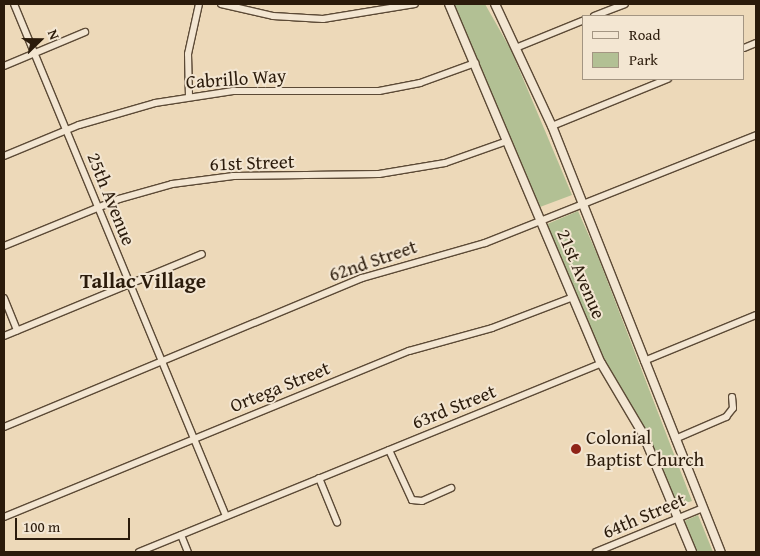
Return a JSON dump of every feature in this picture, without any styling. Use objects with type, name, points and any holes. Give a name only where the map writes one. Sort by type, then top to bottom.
[{"type":"street","name":"25th Avenue","points":[[14,4],[226,516]]},
{"type":"street","points":[[189,96],[188,54],[199,4]]},
{"type":"street","points":[[221,4],[273,16],[323,19],[415,4]]},
{"type":"street","name":"21st Avenue","points":[[449,4],[601,363],[643,434],[676,519],[692,552]]},
{"type":"street","name":"21st Avenue","points":[[495,4],[518,47],[552,126],[721,552]]},
{"type":"street","points":[[597,15],[625,4]]},
{"type":"street","points":[[518,47],[582,21]]},
{"type":"street","points":[[4,66],[86,32]]},
{"type":"street","name":"Cabrillo Way","points":[[4,156],[66,130],[136,108],[189,96],[262,90],[378,91],[426,81],[475,63]]},
{"type":"street","points":[[552,126],[666,80]]},
{"type":"street","name":"62nd Street","points":[[4,427],[384,270],[477,245],[756,135]]},
{"type":"street","name":"61st Street","points":[[4,246],[98,207],[202,179],[346,177],[412,170],[507,142]]},
{"type":"street","points":[[4,336],[202,254]]},
{"type":"street","name":"Ortega Street","points":[[4,517],[409,351],[492,328],[573,297]]},
{"type":"street","points":[[4,298],[17,330]]},
{"type":"street","points":[[644,361],[756,315]]},
{"type":"street","name":"63rd Street","points":[[139,552],[601,363]]},
{"type":"street","points":[[675,438],[726,417],[733,408],[732,397]]},
{"type":"street","points":[[389,450],[412,500],[422,502],[451,488]]},
{"type":"street","points":[[319,478],[337,522]]},
{"type":"street","name":"64th Street","points":[[596,552],[703,508]]},
{"type":"street","points":[[181,535],[188,552]]},
{"type":"green space","points":[[454,4],[485,4],[511,50],[572,195],[540,207]]},
{"type":"green space","points":[[578,211],[597,254],[692,501],[676,506],[647,433],[604,362],[545,225]]},
{"type":"green space","points":[[698,515],[713,552],[696,552],[682,522]]},
{"type":"place","name":"Colonial Baptist Church","points":[[576,449]]},
{"type":"district","name":"Tallac Village","points":[[143,281]]}]
